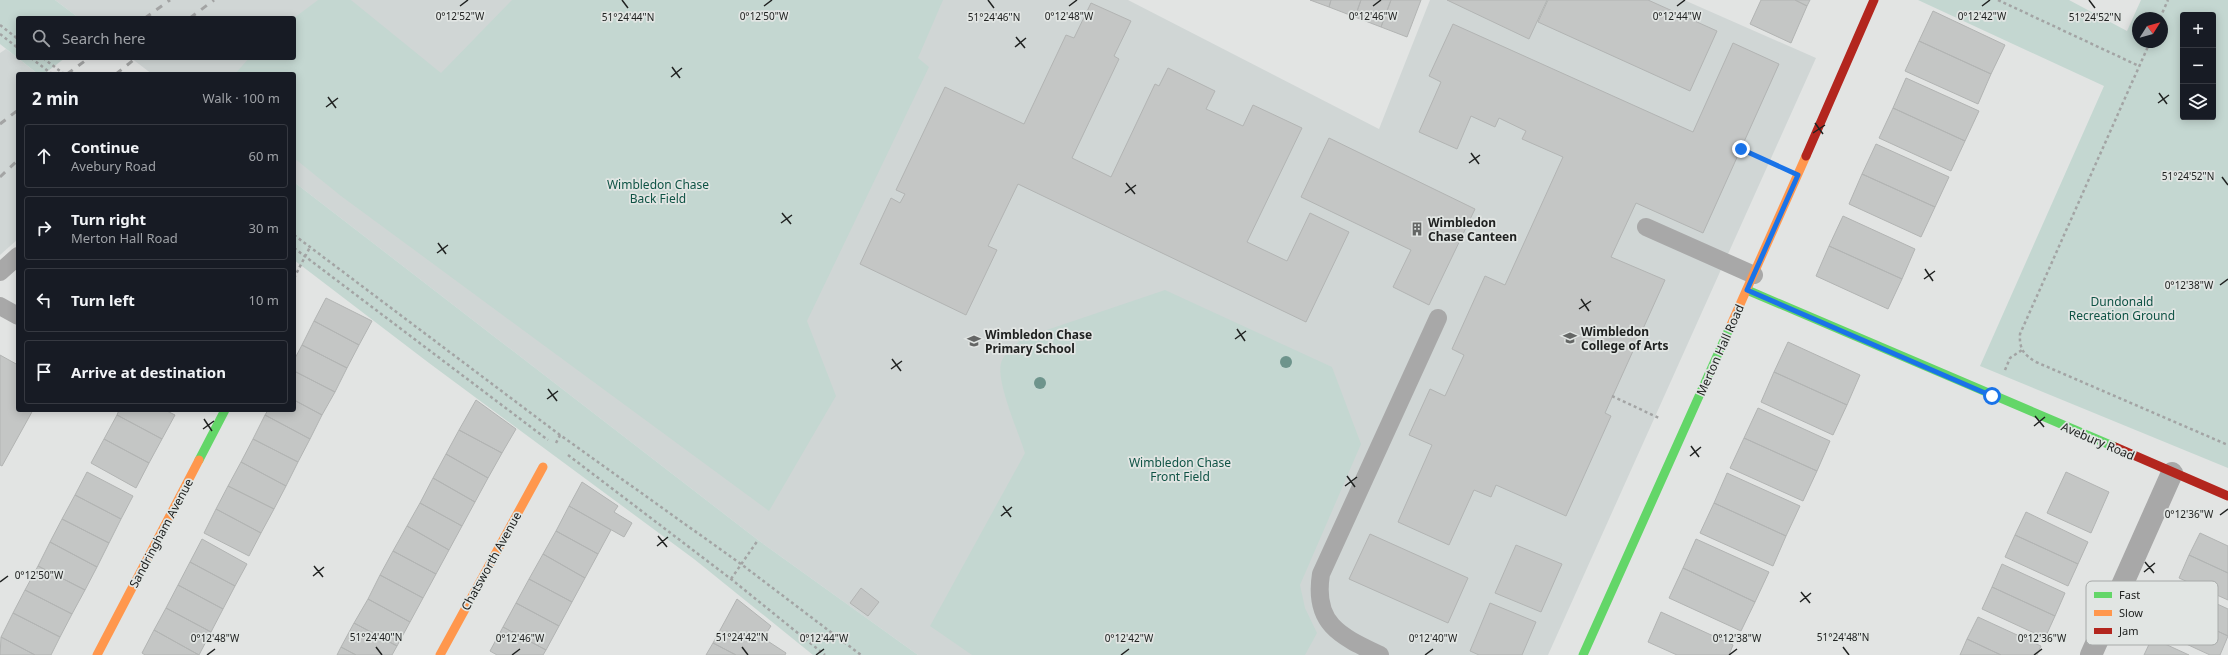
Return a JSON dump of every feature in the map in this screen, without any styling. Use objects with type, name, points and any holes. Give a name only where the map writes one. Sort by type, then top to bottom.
[{"type":"street","name":"Merton Hall Road","points":[[1583,655],[1751,283],[1874,0]]},
{"type":"street","name":"Avebury Road","points":[[1751,283],[2172,473],[2228,496]]},
{"type":"street","name":"Sandringham Avenue","points":[[97,655],[224,412]]},
{"type":"street","name":"Chatsworth Avenue","points":[[440,655],[543,467]]},
{"type":"street","points":[[2124,581],[2172,473]]},
{"type":"street","points":[[2091,655],[2095,645]]},
{"type":"lane","points":[[1646,227],[1751,283]]},
{"type":"lane","points":[[0,272],[16,258]]},
{"type":"lane","points":[[0,306],[16,315]]},
{"type":"lane","points":[[1380,655],[1345,638],[1329,623],[1321,607],[1318,590],[1321,574],[1438,318]]},
{"type":"path","points":[[1998,0],[2139,66]]},
{"type":"path","points":[[2163,12],[2168,0]]},
{"type":"path","points":[[0,25],[16,37]]},
{"type":"path","points":[[0,34],[16,46]]},
{"type":"path","points":[[2147,48],[2020,334],[2019,343],[2022,350],[2036,362],[2228,445]]},
{"type":"path","points":[[34,60],[50,72]]},
{"type":"path","points":[[46,60],[61,72]]},
{"type":"path","points":[[1741,149],[1798,175]]},
{"type":"path","points":[[296,236],[560,435],[741,564],[861,655]]},
{"type":"path","points":[[296,274],[310,247]]},
{"type":"path","points":[[1612,396],[1685,430]]},
{"type":"path","points":[[555,444],[560,435]]},
{"type":"path","points":[[731,579],[758,540]]},
{"type":"shaded area","name":"Wimbledon Chase Primary School","points":[[55,0],[1128,0],[1379,129],[1430,0],[1684,0],[1816,58],[1548,655],[918,655],[758,540],[296,184],[296,72],[149,72],[134,60],[296,60],[296,16],[76,16]]},
{"type":"shaded area","points":[[6,49],[16,57],[16,60],[20,60],[35,72],[16,72],[16,241],[0,255],[0,53]]},
{"type":"green space","points":[[0,0],[55,0],[76,16],[16,16],[16,57],[0,44]]},
{"type":"green space","name":"Wimbledon Chase Back Field","points":[[318,0],[351,0],[441,73],[512,0],[943,0],[918,58],[929,67],[807,321],[836,396],[769,511],[341,196],[296,160],[296,72],[237,72],[247,60],[296,60],[296,16]]},
{"type":"green space","name":"Dundonald Recreation Ground","points":[[1918,0],[2069,0],[2127,31],[2132,20],[2132,48],[2168,48],[2168,12],[2136,12],[2141,0],[2228,0],[2228,468],[1980,366],[2104,86]]},
{"type":"green space","points":[[20,60],[62,60],[47,72],[35,72]]},
{"type":"green space","points":[[296,184],[758,540],[918,655],[813,655],[694,559],[429,363],[296,262]]},
{"type":"green space","name":"Wimbledon Chase Front Field","points":[[1165,290],[1332,367],[1361,444],[1300,585],[1305,608],[1317,633],[1305,655],[972,655],[930,626],[1025,453],[1002,383],[1000,372],[1003,359],[1007,353],[1023,338]]},
{"type":"building","points":[[1310,0],[1331,0],[1329,7]]},
{"type":"building","points":[[1331,0],[1361,0],[1355,17],[1329,7]]},
{"type":"building","points":[[1361,0],[1391,0],[1381,27],[1355,17]]},
{"type":"building","points":[[1391,0],[1421,0],[1407,37],[1381,27]]},
{"type":"building","points":[[1447,0],[1547,0],[1529,39]]},
{"type":"building","points":[[1548,0],[1648,0],[1717,31],[1690,91],[1538,22]]},
{"type":"building","points":[[1761,0],[1795,0],[1807,6],[1791,43],[1750,24]]},
{"type":"building","points":[[1795,0],[1810,0],[1807,6]]},
{"type":"building","points":[[1091,3],[1131,21],[1114,56],[1119,59],[1072,158],[1111,177],[1155,84],[1159,86],[1168,68],[1215,91],[1206,109],[1243,126],[1253,105],[1302,128],[1247,242],[1287,261],[1310,213],[1349,232],[1306,322],[1018,184],[988,246],[997,250],[966,315],[860,264],[891,198],[900,203],[905,194],[896,190],[945,87],[1024,124],[1066,35],[1074,38]]},
{"type":"building","points":[[1933,11],[2005,45],[1991,74],[1919,41]]},
{"type":"building","points":[[1453,24],[1693,132],[1733,43],[1779,64],[1703,233],[1636,203],[1611,257],[1665,280],[1605,413],[1611,416],[1566,516],[1496,485],[1491,497],[1474,490],[1449,545],[1398,522],[1432,445],[1409,435],[1430,389],[1445,396],[1464,355],[1452,349],[1485,276],[1505,285],[1563,157],[1522,139],[1526,131],[1499,118],[1495,127],[1471,116],[1457,149],[1419,132],[1441,82],[1429,76]]},
{"type":"building","points":[[1919,41],[1991,74],[1978,104],[1905,71]]},
{"type":"building","points":[[1906,78],[1979,111],[1965,141],[1893,108]]},
{"type":"building","points":[[1893,108],[1965,141],[1951,171],[1879,138]]},
{"type":"building","name":"Wimbledon Chase Canteen","points":[[1329,138],[1475,209],[1429,305],[1393,287],[1411,250],[1301,197]]},
{"type":"building","points":[[1876,144],[1949,177],[1935,207],[1862,174]]},
{"type":"building","points":[[1862,174],[1935,207],[1921,237],[1849,204]]},
{"type":"building","points":[[1843,216],[1915,249],[1902,279],[1829,246]]},
{"type":"building","points":[[1829,246],[1902,279],[1888,309],[1816,276]]},
{"type":"building","points":[[326,298],[372,321],[359,345],[314,321]]},
{"type":"building","points":[[314,321],[359,345],[347,368],[302,345]]},
{"type":"building","points":[[1788,342],[1860,375],[1847,405],[1774,372]]},
{"type":"building","points":[[302,345],[347,368],[335,392],[296,372],[296,356]]},
{"type":"building","points":[[0,355],[16,364],[16,412],[32,412],[2,466],[0,465]]},
{"type":"building","points":[[296,372],[335,392],[322,415],[296,401]]},
{"type":"building","points":[[1774,372],[1847,405],[1833,435],[1761,402]]},
{"type":"building","points":[[476,400],[516,429],[502,453],[459,430]]},
{"type":"building","points":[[296,401],[322,415],[310,439],[265,415],[267,412],[296,412]]},
{"type":"building","points":[[1758,408],[1830,441],[1817,471],[1744,438]]},
{"type":"building","points":[[118,412],[169,412],[175,415],[162,439],[117,415]]},
{"type":"building","points":[[117,415],[162,439],[149,463],[104,439]]},
{"type":"building","points":[[265,415],[310,439],[298,462],[253,439]]},
{"type":"building","points":[[459,430],[502,453],[488,478],[446,454]]},
{"type":"building","points":[[1744,438],[1817,471],[1803,501],[1730,468]]},
{"type":"building","points":[[104,439],[149,463],[136,488],[91,463]]},
{"type":"building","points":[[253,439],[298,462],[286,486],[241,462]]},
{"type":"building","points":[[446,454],[488,478],[475,502],[433,478]]},
{"type":"building","points":[[241,462],[286,486],[274,509],[228,486]]},
{"type":"building","points":[[87,472],[133,496],[121,519],[75,495]]},
{"type":"building","points":[[2066,472],[2109,492],[2091,533],[2047,513]]},
{"type":"building","points":[[1727,473],[1800,506],[1786,536],[1714,503]]},
{"type":"building","points":[[433,478],[475,502],[462,526],[420,503]]},
{"type":"building","points":[[582,482],[618,506],[614,512],[632,523],[624,537],[569,506]]},
{"type":"building","points":[[228,486],[274,509],[261,533],[216,509]]},
{"type":"building","points":[[75,495],[121,519],[109,543],[62,519]]},
{"type":"building","points":[[420,503],[462,526],[449,550],[407,526]]},
{"type":"building","points":[[1714,503],[1786,536],[1773,566],[1700,533]]},
{"type":"building","points":[[569,506],[611,530],[598,554],[556,531]]},
{"type":"building","points":[[216,509],[261,533],[249,556],[204,533]]},
{"type":"building","points":[[2026,512],[2088,542],[2078,564],[2015,535]]},
{"type":"building","points":[[62,519],[109,543],[97,567],[50,542]]},
{"type":"building","points":[[407,526],[449,550],[436,574],[393,551]]},
{"type":"building","points":[[556,531],[598,554],[585,578],[543,554]]},
{"type":"building","points":[[2200,533],[2228,546],[2228,573],[2189,555]]},
{"type":"building","points":[[1370,534],[1468,578],[1448,623],[1349,579]]},
{"type":"building","points":[[2015,535],[2078,564],[2068,586],[2005,557]]},
{"type":"building","points":[[202,539],[247,564],[235,586],[190,562]]},
{"type":"building","points":[[1696,539],[1769,572],[1755,602],[1683,568]]},
{"type":"building","points":[[50,542],[97,567],[85,590],[38,566]]},
{"type":"building","points":[[1516,545],[1562,564],[1541,612],[1495,593]]},
{"type":"building","points":[[393,551],[436,574],[423,598],[380,575]]},
{"type":"building","points":[[543,554],[585,578],[572,602],[529,579]]},
{"type":"building","points":[[2189,555],[2228,573],[2228,600],[2218,596],[2218,581],[2186,581],[2179,578]]},
{"type":"building","points":[[190,562],[235,586],[223,609],[178,585]]},
{"type":"building","points":[[2002,564],[2065,593],[2055,616],[1992,587]]},
{"type":"building","points":[[38,566],[85,590],[72,614],[25,590]]},
{"type":"building","points":[[1683,568],[1755,602],[1741,631],[1669,598]]},
{"type":"building","points":[[380,575],[423,598],[410,622],[368,599]]},
{"type":"building","points":[[529,579],[572,602],[559,626],[516,603]]},
{"type":"building","points":[[178,585],[223,609],[211,632],[166,608]]},
{"type":"building","points":[[1992,587],[2055,616],[2045,638],[1982,609]]},
{"type":"building","points":[[861,588],[879,602],[868,616],[850,603]]},
{"type":"building","points":[[25,590],[72,614],[60,637],[13,613]]},
{"type":"building","points":[[368,599],[410,622],[397,646],[354,623]]},
{"type":"building","points":[[737,599],[771,626],[763,638],[786,653],[785,655],[736,655],[713,643]]},
{"type":"building","points":[[516,603],[559,626],[546,650],[503,627]]},
{"type":"building","points":[[1490,603],[1536,622],[1522,655],[1479,655],[1470,651]]},
{"type":"building","points":[[2218,604],[2228,609],[2228,636],[2218,631]]},
{"type":"building","points":[[166,608],[211,632],[199,655],[154,630]]},
{"type":"building","points":[[1661,612],[1733,645],[1729,655],[1677,655],[1648,642]]},
{"type":"building","points":[[13,613],[60,637],[51,655],[35,655],[1,637]]},
{"type":"building","points":[[1978,617],[2041,646],[2037,655],[2001,655],[1967,639]]},
{"type":"building","points":[[354,623],[397,646],[392,655],[356,655],[341,647]]},
{"type":"building","points":[[503,627],[546,650],[543,655],[497,655],[490,651]]},
{"type":"building","points":[[154,630],[199,655],[145,655],[142,653]]},
{"type":"building","points":[[2218,631],[2228,636],[2220,655],[2210,655],[2188,645],[2218,645]]},
{"type":"building","points":[[1,637],[35,655],[0,655]]},
{"type":"building","points":[[1967,639],[2001,655],[1960,655]]},
{"type":"building","points":[[713,643],[736,655],[706,655]]},
{"type":"building","points":[[2149,645],[2167,645],[2189,655],[2144,655]]},
{"type":"building","points":[[341,647],[356,655],[337,655]]},
{"type":"railway","points":[[148,16],[170,0]]},
{"type":"railway","points":[[193,16],[214,0]]},
{"type":"railway","points":[[70,72],[86,60]]},
{"type":"railway","points":[[118,72],[134,60]]},
{"type":"railway","points":[[0,124],[16,112]]},
{"type":"railway","points":[[0,177],[16,162]]},
{"type":"traffic: fast","points":[[1747,290],[2115,447]]},
{"type":"traffic: fast","points":[[1583,655],[1730,327]]},
{"type":"traffic: fast","points":[[199,460],[224,412]]},
{"type":"traffic: slow","points":[[1730,327],[1806,156]]},
{"type":"traffic: slow","points":[[97,655],[199,460]]},
{"type":"traffic: slow","points":[[440,655],[543,467]]},
{"type":"traffic: jam","points":[[1806,156],[1874,0]]},
{"type":"traffic: jam","points":[[2115,447],[2228,496]]},
{"type":"place","name":"Wimbledon Chase Canteen","points":[[1417,229]]},
{"type":"place","name":"Wimbledon College of Arts","points":[[1570,338]]},
{"type":"place","name":"Wimbledon Chase Primary School","points":[[974,341]]},
{"type":"route","points":[[1741,149],[1798,175],[1747,290],[1992,396]]}]
